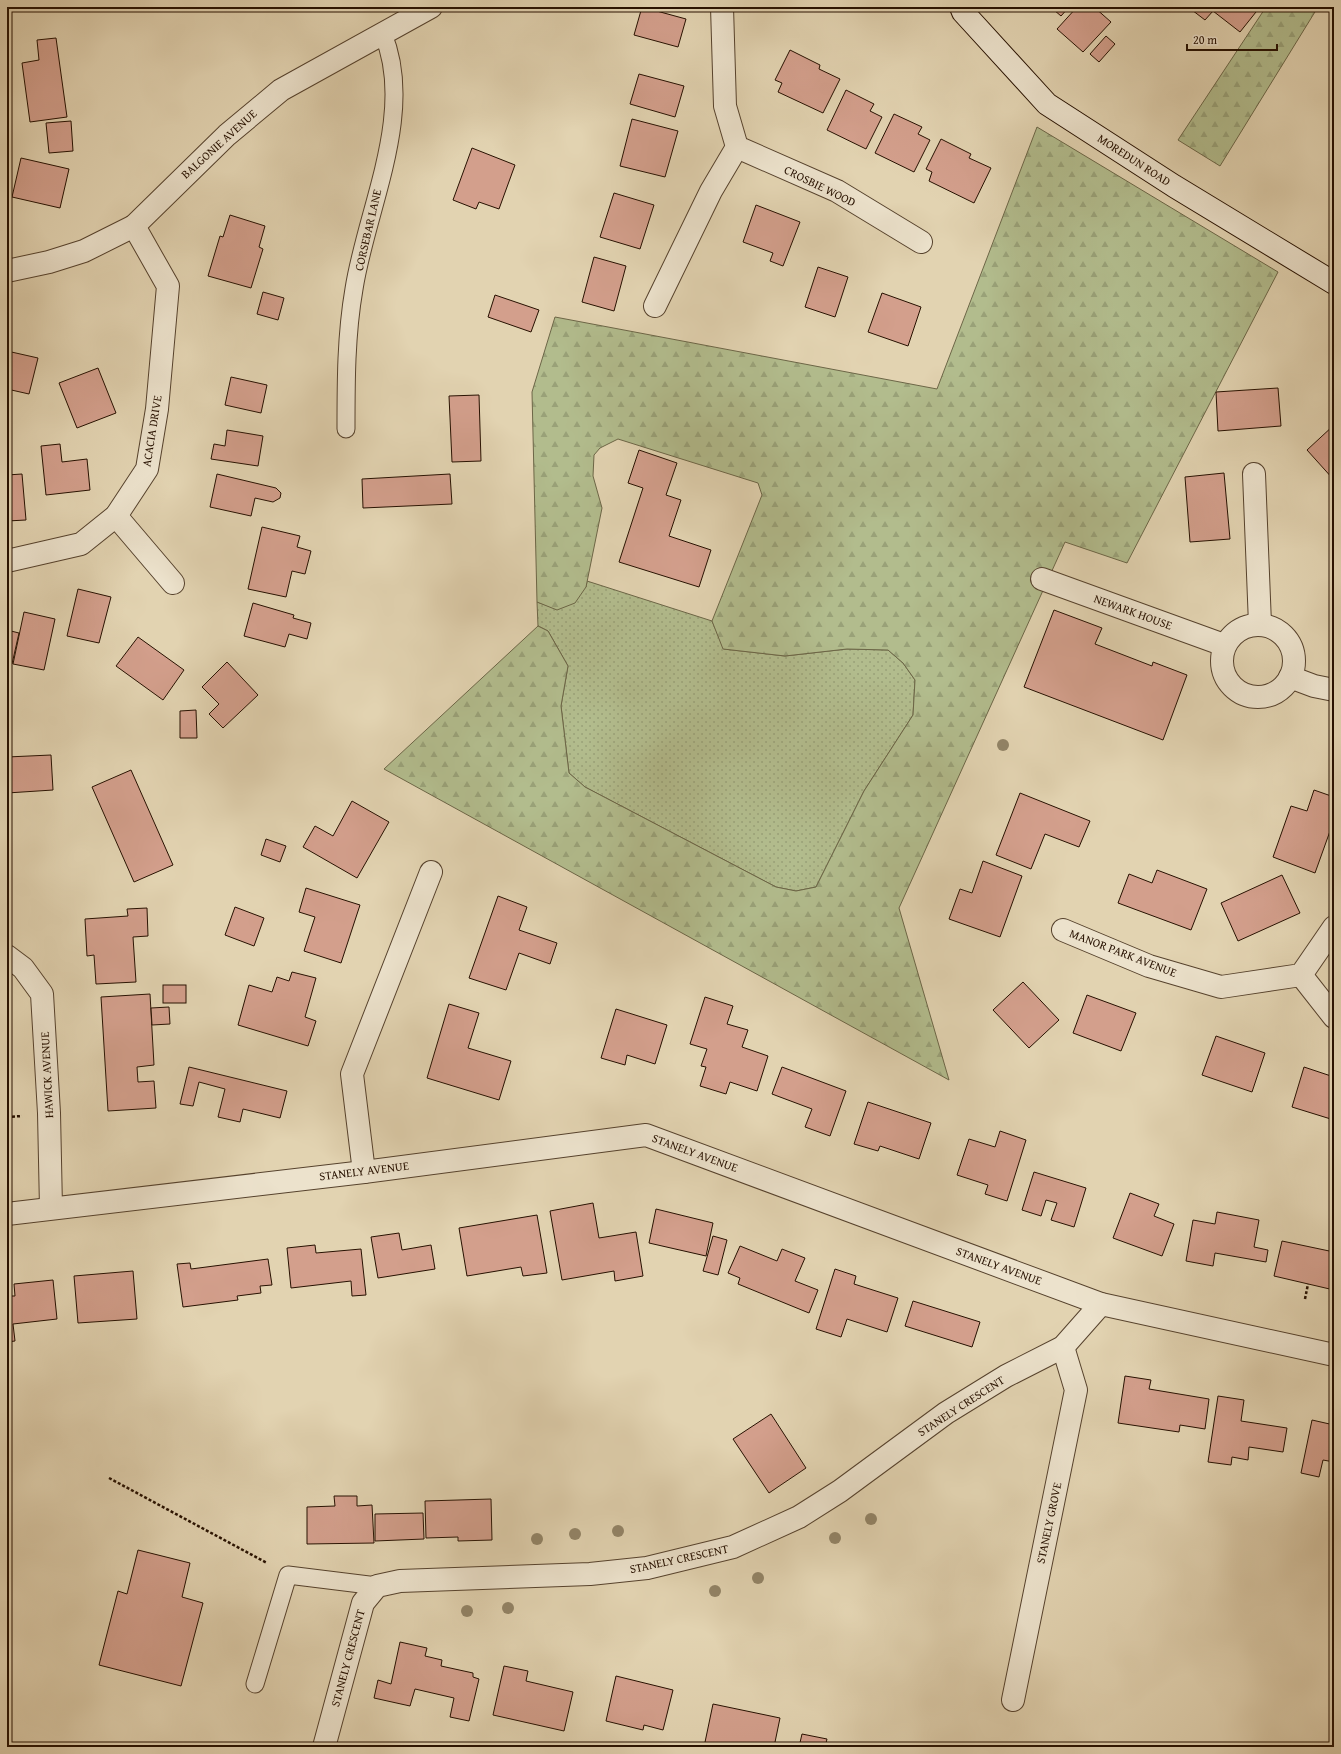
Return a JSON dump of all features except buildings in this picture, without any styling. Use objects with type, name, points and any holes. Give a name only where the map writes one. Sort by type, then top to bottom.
[{"type":"street","name":"BALGONIE AVENUE","points":[[7,270],[49,262],[84,251],[134,226],[227,134],[281,90],[431,7]]},
{"type":"street","points":[[655,306],[711,190],[737,148],[725,106],[722,7]]},
{"type":"street","name":"MOREDUN ROAD","points":[[961,7],[963,12],[1047,104],[1174,186],[1334,283]]},
{"type":"street","name":"CROSBIE WOOD","points":[[737,148],[837,191],[921,242]]},
{"type":"street","name":"ACACIA DRIVE","points":[[7,561],[81,544],[116,516],[147,469],[157,409],[168,286],[134,226]]},
{"type":"street","points":[[1254,474],[1260,624]]},
{"type":"street","points":[[116,516],[173,583]]},
{"type":"street","name":"NEWARK HOUSE","points":[[1042,579],[1224,645]]},
{"type":"street","points":[[1260,624],[1278,630],[1288,639],[1293,650],[1295,663],[1290,677],[1279,691],[1267,696],[1246,696],[1235,689],[1226,679],[1222,668],[1224,645],[1236,631],[1247,626],[1260,624]]},
{"type":"street","points":[[1290,677],[1314,686],[1334,690]]},
{"type":"street","points":[[364,1172],[352,1074],[431,872]]},
{"type":"street","points":[[1334,926],[1301,975],[1334,1017]]},
{"type":"street","name":"MANOR PARK AVENUE","points":[[1063,930],[1149,966],[1221,987],[1301,975]]},
{"type":"street","name":"HAWICK AVENUE","points":[[7,956],[23,968],[42,994],[49,1113],[51,1208]]},
{"type":"street","name":"STANELY AVENUE","points":[[7,1214],[364,1172],[646,1135],[1101,1304],[1334,1355]]},
{"type":"street","name":"STANELY CRESCENT","points":[[324,1747],[363,1603],[377,1586],[400,1581],[590,1574],[647,1568],[733,1547],[799,1517],[840,1491],[946,1413],[1006,1376],[1063,1347],[1101,1304]]},
{"type":"street","name":"STANELY GROVE","points":[[1013,1700],[1076,1390],[1063,1347]]},
{"type":"lane","name":"CORSEBAR LANE","points":[[346,429],[346,356],[354,289],[389,139],[394,96],[392,62],[383,34]]},
{"type":"lane","points":[[255,1684],[288,1575],[377,1586]]},
{"type":"path","points":[[1305,1299],[1308,1284]]},
{"type":"path","points":[[110,1478],[288,1575]]},
{"type":"green space","points":[[1266,7],[1318,7],[1220,166],[1178,140]]},
{"type":"green space","points":[[1037,127],[1278,272],[1127,563],[1065,542],[899,908],[949,1080],[384,769],[538,626],[548,631],[568,666],[561,706],[569,773],[585,787],[776,887],[796,891],[816,887],[864,791],[913,715],[915,680],[903,663],[888,650],[847,649],[785,656],[723,649],[712,621],[762,495],[758,483],[618,439],[600,448],[594,455],[593,476],[602,508],[586,587],[575,603],[557,610],[537,602],[532,392],[555,317],[937,389]]},
{"type":"green space","points":[[587,581],[712,621],[724,649],[785,656],[847,649],[888,650],[903,663],[915,680],[913,715],[864,791],[816,887],[796,891],[776,887],[585,787],[569,773],[561,706],[568,666],[548,631],[538,626],[537,602],[557,609],[586,587]]}]
